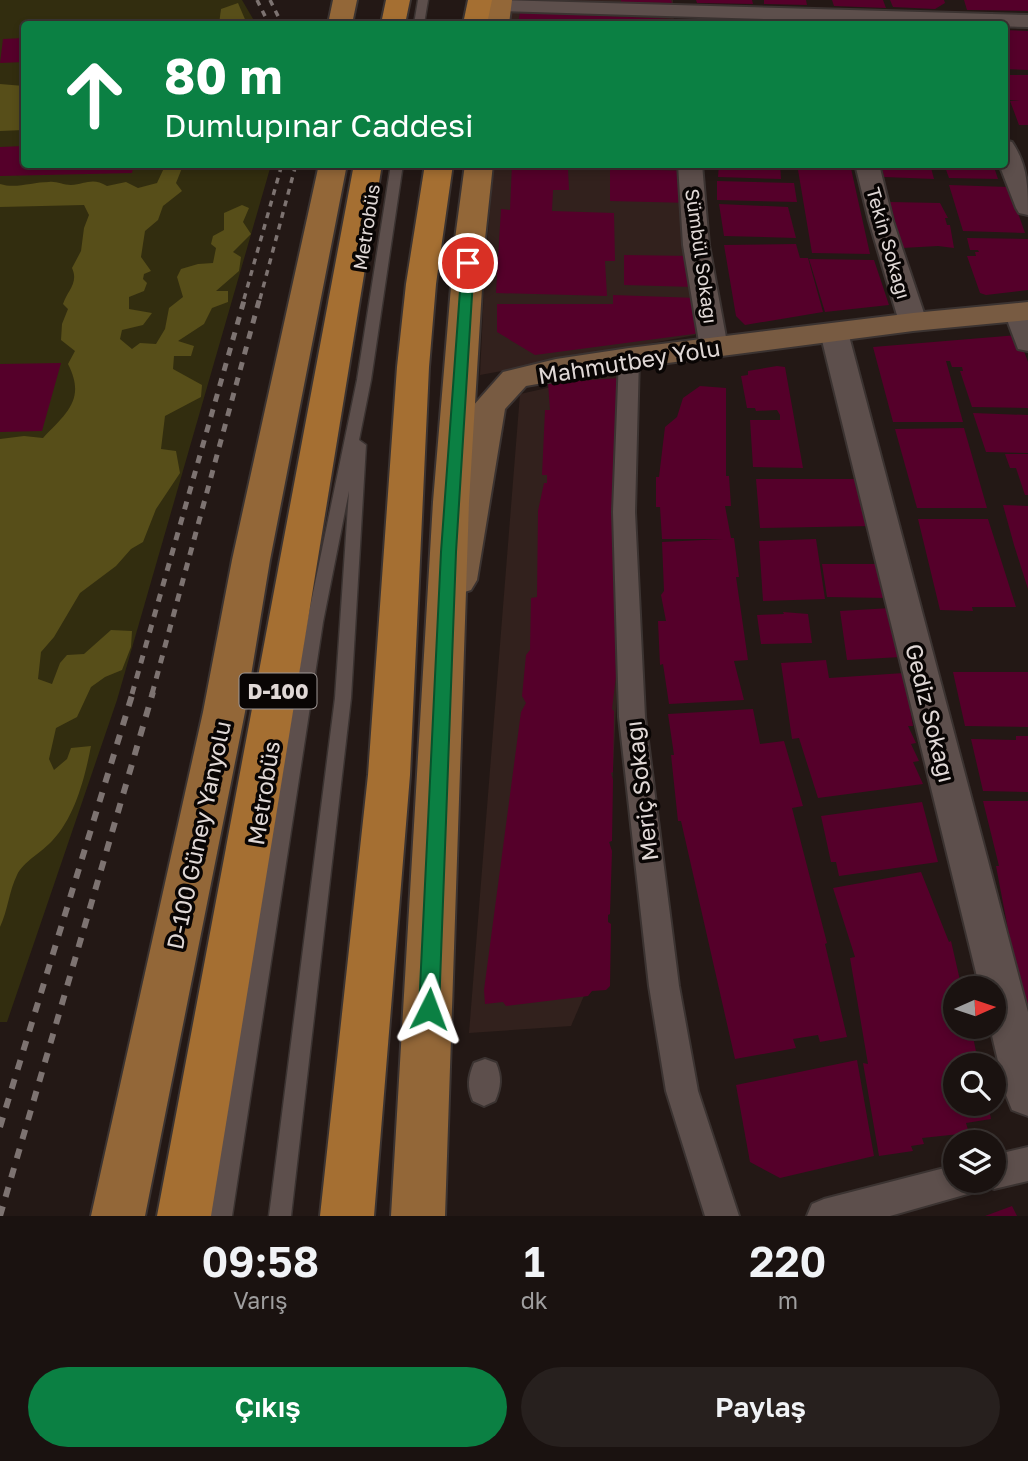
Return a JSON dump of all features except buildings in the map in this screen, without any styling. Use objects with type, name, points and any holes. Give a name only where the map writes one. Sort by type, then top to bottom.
[{"type":"highway","points":[[379,21],[398,0]]},
{"type":"highway","points":[[454,21],[457,0]]},
{"type":"highway","points":[[478,21],[494,7]]},
{"type":"highway","name":"D-100","points":[[184,1216],[367,168]]},
{"type":"highway","points":[[347,1216],[389,775],[413,367],[421,284],[438,168]]},
{"type":"main road","name":"D-100 Güney Yanyolu","points":[[118,1216],[224,712],[251,560],[332,168]]},
{"type":"main road","points":[[418,1216],[435,906],[444,651],[470,239],[479,168]]},
{"type":"main road","name":"Mahmutbey Yolu","points":[[444,651],[479,474],[489,407],[515,379],[556,369],[629,358],[1022,311]]},
{"type":"street","points":[[494,7],[954,15],[1028,21]]},
{"type":"street","points":[[1008,157],[1028,208]]},
{"type":"street","name":"Sümbül Sokağı","points":[[690,168],[696,245],[715,348]]},
{"type":"street","name":"Tekin Sokağı","points":[[868,168],[881,220],[913,322]]},
{"type":"street","points":[[1022,311],[1028,343]]},
{"type":"street","name":"Gediz Sokağı","points":[[834,332],[1028,1095]]},
{"type":"street","name":"Meriç Sokağı","points":[[629,358],[624,512],[632,717],[664,986],[682,1091],[722,1216]]},
{"type":"street","points":[[1006,1169],[1028,1164]]},
{"type":"street","points":[[824,1216],[943,1185]]},
{"type":"lane","points":[[420,21],[423,0]]},
{"type":"lane","name":"Metrobüs","points":[[221,1216],[315,622],[364,380],[396,168]]},
{"type":"lane","name":"Metrobüs","points":[[279,1216],[343,698],[364,380]]},
{"type":"shaded area","points":[[0,0],[242,0],[254,21],[21,21],[21,168],[270,168],[117,700],[7,1022],[0,1022]]},
{"type":"shaded area","points":[[507,0],[673,0],[674,21],[505,21]]},
{"type":"shaded area","points":[[238,3],[246,21],[219,21],[221,9]]},
{"type":"shaded area","points":[[0,84],[21,86],[21,130],[0,131]]},
{"type":"shaded area","points":[[164,168],[182,168],[176,183],[182,191],[163,206],[158,220],[145,231],[141,257],[151,271],[144,274],[143,279],[147,283],[144,291],[129,297],[129,309],[152,313],[143,325],[122,330],[120,339],[132,349],[140,343],[156,344],[165,329],[169,308],[183,297],[177,277],[181,269],[213,263],[216,248],[211,244],[213,236],[224,230],[224,213],[242,205],[249,208],[243,222],[251,234],[233,252],[241,257],[239,271],[216,291],[228,291],[228,302],[212,308],[204,324],[178,341],[194,346],[191,356],[174,356],[173,369],[202,385],[201,397],[165,416],[161,449],[176,451],[180,473],[156,509],[143,542],[131,549],[116,566],[80,593],[54,637],[41,652],[38,679],[52,684],[60,663],[67,655],[84,654],[111,630],[132,631],[131,647],[122,670],[91,687],[77,717],[56,728],[49,759],[54,770],[67,759],[71,748],[91,746],[82,783],[73,809],[60,831],[17,875],[0,927],[0,439],[24,436],[43,438],[71,405],[75,387],[68,364],[75,351],[61,340],[62,324],[68,309],[63,304],[73,283],[72,268],[81,251],[89,215],[84,205],[0,207],[0,184],[18,186],[52,182],[71,185],[93,181],[107,186],[126,182],[138,188],[157,183]]},
{"type":"shaded area","points":[[494,168],[679,168],[695,335],[480,375]]},
{"type":"shaded area","points":[[633,369],[604,949],[571,1026],[469,1033],[520,394]]},
{"type":"railway","points":[[257,0],[268,21]]},
{"type":"railway","points":[[270,0],[280,21]]},
{"type":"railway","points":[[244,299],[281,168]]},
{"type":"railway","points":[[260,299],[295,168]]},
{"type":"railway","points":[[132,694],[245,297]]},
{"type":"railway","points":[[152,694],[260,297]]},
{"type":"railway","points":[[0,1127],[133,692]]},
{"type":"railway","points":[[0,1216],[153,692]]},
{"type":"route","points":[[429,1009],[451,502],[468,263]]}]
